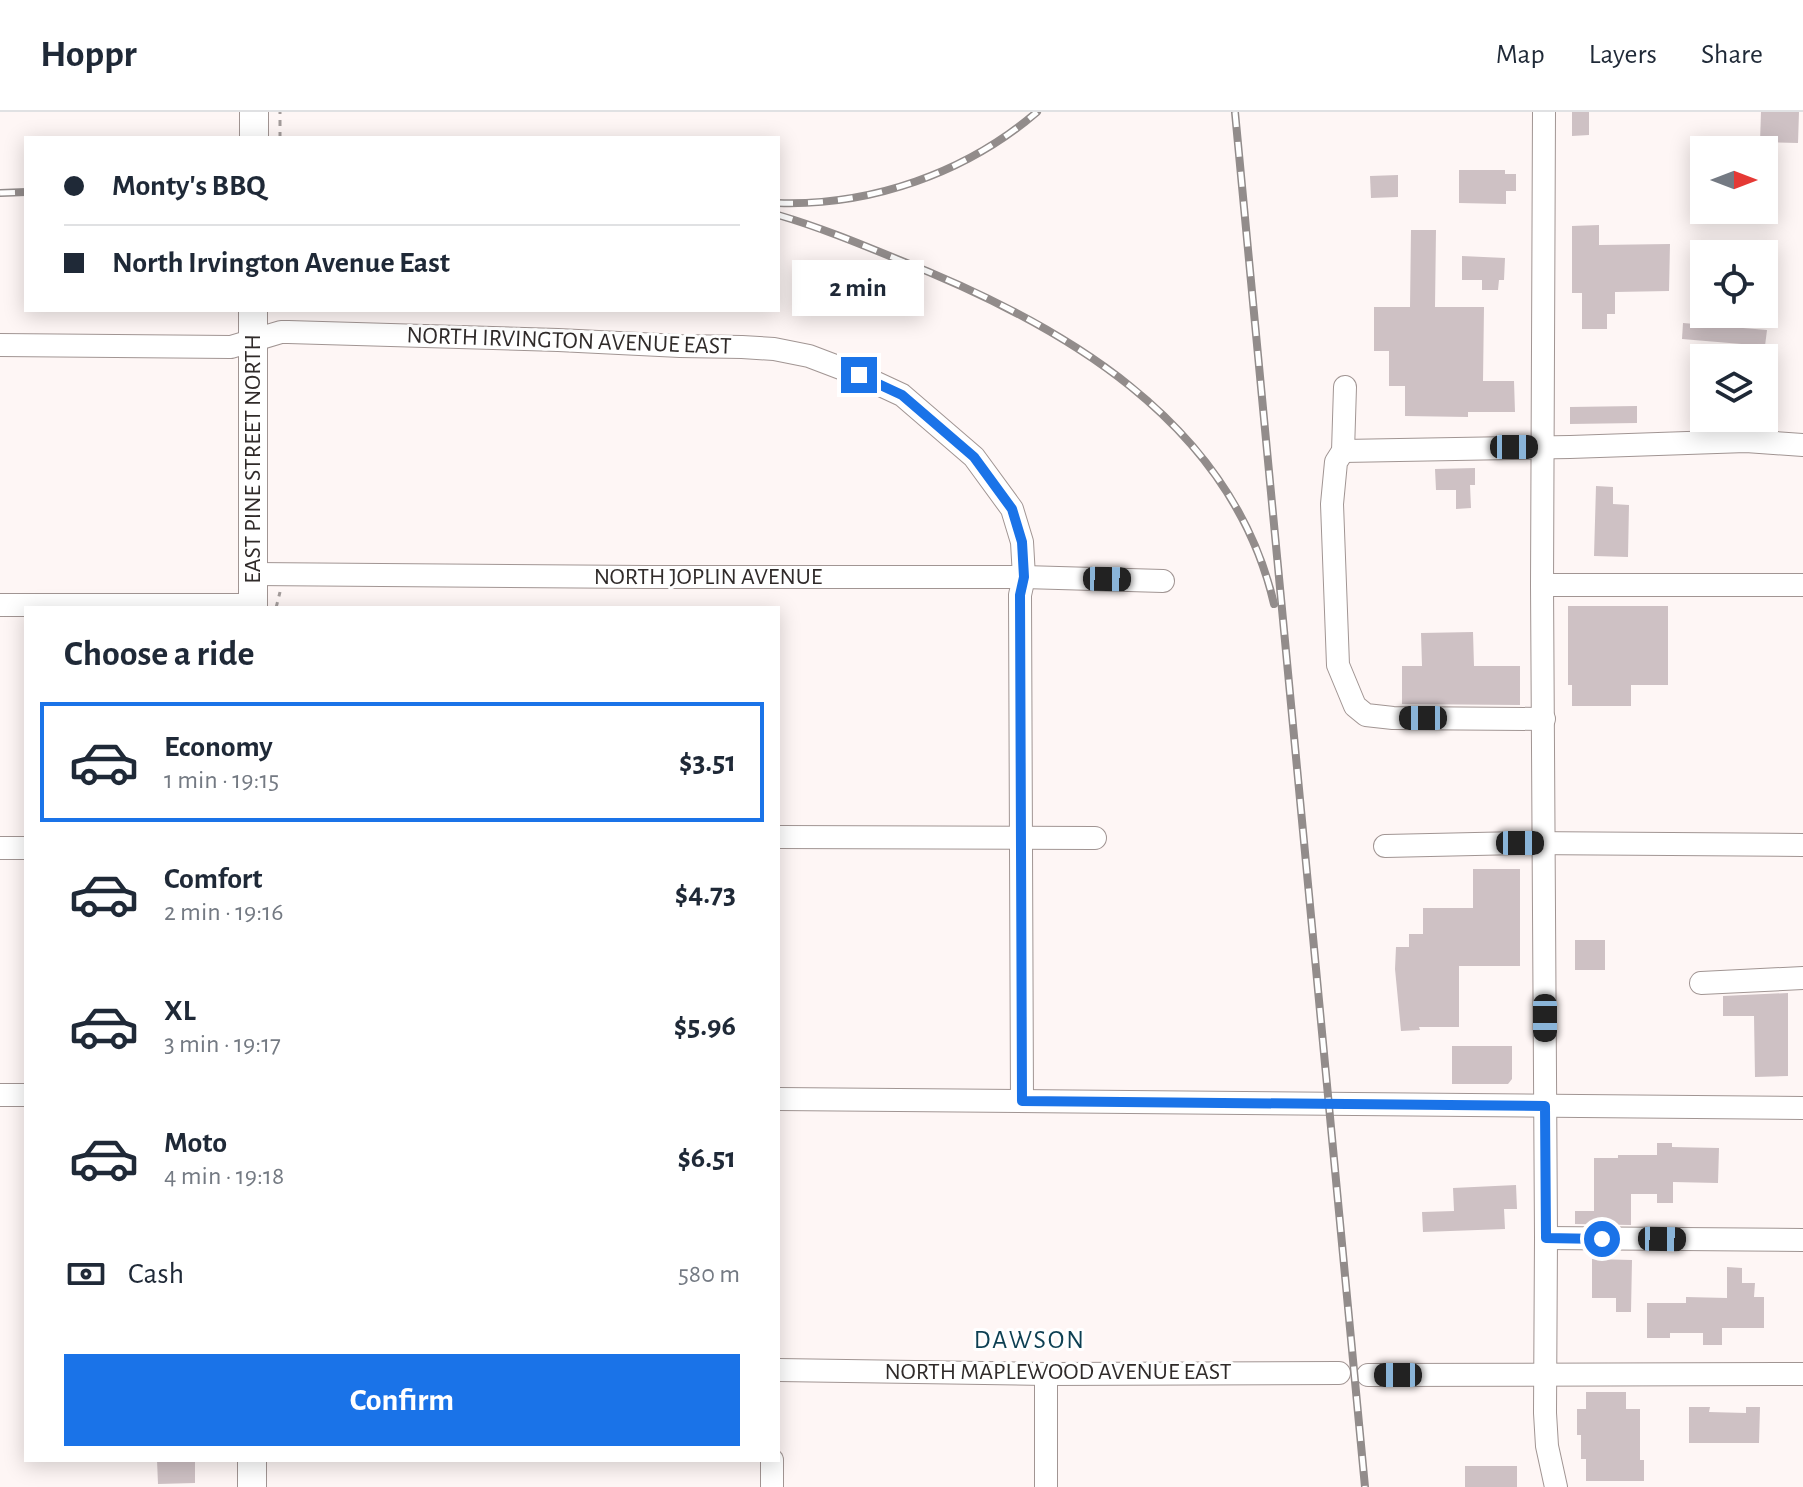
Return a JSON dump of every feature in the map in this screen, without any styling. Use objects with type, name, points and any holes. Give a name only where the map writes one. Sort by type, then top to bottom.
[{"type":"main road","points":[[254,112],[254,136]]},
{"type":"main road","name":"EAST PINE STREET NORTH","points":[[253,312],[253,574],[261,606]]},
{"type":"main road","points":[[252,1462],[252,1487]]},
{"type":"street","points":[[1544,112],[1545,1375],[1547,1446],[1556,1487]]},
{"type":"street","name":"NORTH IRVINGTON AVENUE EAST","points":[[0,345],[231,347],[281,332],[774,349],[809,356],[902,395],[974,457],[1012,509],[1022,542],[1022,1101]]},
{"type":"street","points":[[1345,387],[1343,451],[1336,462],[1332,504],[1338,665],[1355,706],[1366,715],[1393,718],[1544,719]]},
{"type":"street","points":[[1343,451],[1746,441],[1803,445]]},
{"type":"street","name":"NORTH JOPLIN AVENUE","points":[[253,574],[1024,577],[1163,581]]},
{"type":"street","points":[[1542,585],[1803,585]]},
{"type":"street","points":[[0,605],[130,606]]},
{"type":"street","points":[[780,837],[1095,838]]},
{"type":"street","points":[[1385,846],[1545,843],[1803,845]]},
{"type":"street","points":[[0,848],[24,848]]},
{"type":"street","points":[[1701,983],[1803,978]]},
{"type":"street","points":[[0,1095],[24,1095]]},
{"type":"street","points":[[780,1099],[1803,1108]]},
{"type":"street","points":[[1546,1238],[1803,1240]]},
{"type":"street","name":"NORTH MAPLEWOOD AVENUE EAST","points":[[780,1370],[1046,1374],[1339,1373]]},
{"type":"street","points":[[1046,1374],[1046,1487]]},
{"type":"street","points":[[1368,1375],[1803,1374]]},
{"type":"street","points":[[772,1462],[772,1487]]},
{"type":"path","points":[[280,112],[280,136]]},
{"type":"path","name":"EAST PINE STREET NORTH","points":[[262,606],[280,593]]},
{"type":"building","points":[[1572,112],[1589,112],[1589,135],[1572,136]]},
{"type":"building","points":[[1761,112],[1799,112],[1798,143],[1778,142],[1778,136],[1760,136]]},
{"type":"building","points":[[1459,170],[1505,170],[1505,174],[1516,174],[1516,191],[1506,191],[1506,204],[1459,203]]},
{"type":"building","points":[[1398,175],[1398,197],[1371,198],[1370,176]]},
{"type":"building","points":[[1599,225],[1599,245],[1670,244],[1669,291],[1615,292],[1615,314],[1607,314],[1607,329],[1582,329],[1582,293],[1572,293],[1572,226]]},
{"type":"building","points":[[1411,230],[1436,230],[1435,307],[1484,307],[1483,381],[1514,381],[1515,412],[1468,412],[1468,417],[1405,416],[1405,386],[1389,386],[1389,351],[1374,351],[1374,307],[1410,307]]},
{"type":"building","points":[[1462,256],[1505,258],[1504,280],[1499,280],[1498,290],[1482,290],[1482,280],[1462,280]]},
{"type":"building","points":[[1683,323],[1690,324],[1690,328],[1767,330],[1765,344],[1682,339]]},
{"type":"building","points":[[1637,406],[1637,423],[1570,424],[1570,407]]},
{"type":"building","points":[[1475,468],[1475,485],[1470,485],[1471,508],[1456,509],[1456,490],[1436,490],[1435,469]]},
{"type":"building","points":[[1596,486],[1613,487],[1613,504],[1629,505],[1628,557],[1594,556]]},
{"type":"building","points":[[1568,606],[1668,606],[1668,685],[1631,685],[1631,706],[1572,706],[1572,685],[1568,685]]},
{"type":"building","points":[[1473,632],[1474,666],[1520,666],[1520,705],[1402,704],[1402,666],[1422,666],[1421,633]]},
{"type":"building","points":[[1473,869],[1520,869],[1520,966],[1459,966],[1459,1027],[1419,1027],[1420,1030],[1401,1031],[1396,947],[1409,947],[1409,934],[1423,934],[1423,908],[1473,908]]},
{"type":"building","points":[[1575,940],[1605,940],[1605,970],[1575,970]]},
{"type":"building","points":[[1788,993],[1788,1076],[1755,1077],[1754,1016],[1723,1016],[1723,996]]},
{"type":"building","points":[[1452,1046],[1512,1046],[1512,1079],[1508,1084],[1452,1084]]},
{"type":"building","points":[[1657,1143],[1672,1143],[1672,1147],[1719,1148],[1718,1183],[1673,1182],[1673,1203],[1657,1203],[1657,1194],[1631,1194],[1631,1225],[1575,1224],[1575,1211],[1594,1211],[1594,1158],[1657,1155]]},
{"type":"building","points":[[1516,1185],[1517,1209],[1504,1209],[1505,1229],[1423,1232],[1422,1212],[1454,1211],[1453,1188]]},
{"type":"building","points":[[1592,1259],[1632,1260],[1631,1312],[1616,1312],[1616,1298],[1592,1298]]},
{"type":"building","points":[[1727,1267],[1742,1268],[1742,1283],[1755,1283],[1754,1297],[1764,1297],[1764,1328],[1722,1328],[1722,1345],[1703,1345],[1703,1333],[1670,1333],[1670,1338],[1647,1338],[1647,1303],[1686,1303],[1686,1297],[1727,1298]]},
{"type":"building","points":[[1586,1392],[1626,1392],[1626,1409],[1640,1409],[1640,1460],[1644,1460],[1644,1481],[1586,1481],[1586,1459],[1581,1459],[1581,1435],[1577,1435],[1577,1409],[1586,1409]]},
{"type":"building","points":[[1689,1407],[1710,1407],[1709,1412],[1746,1413],[1746,1407],[1760,1407],[1759,1443],[1689,1443]]},
{"type":"building","points":[[157,1462],[195,1462],[195,1483],[158,1484]]},
{"type":"building","points":[[1465,1466],[1517,1466],[1517,1487],[1465,1487]]},
{"type":"railway","points":[[780,203],[848,199],[916,182],[980,152],[1037,112]]},
{"type":"railway","points":[[1235,112],[1365,1487]]},
{"type":"railway","points":[[0,193],[24,192]]},
{"type":"railway","points":[[780,216],[897,259],[1019,314],[1077,348],[1130,386],[1179,431],[1220,481],[1252,539],[1274,604]]},
{"type":"district","name":"DAWSON","points":[[1030,1340]]},
{"type":"route","points":[[859,375],[902,395],[974,457],[1012,509],[1022,542],[1022,1101],[1545,1106],[1546,1238],[1602,1239]]}]
